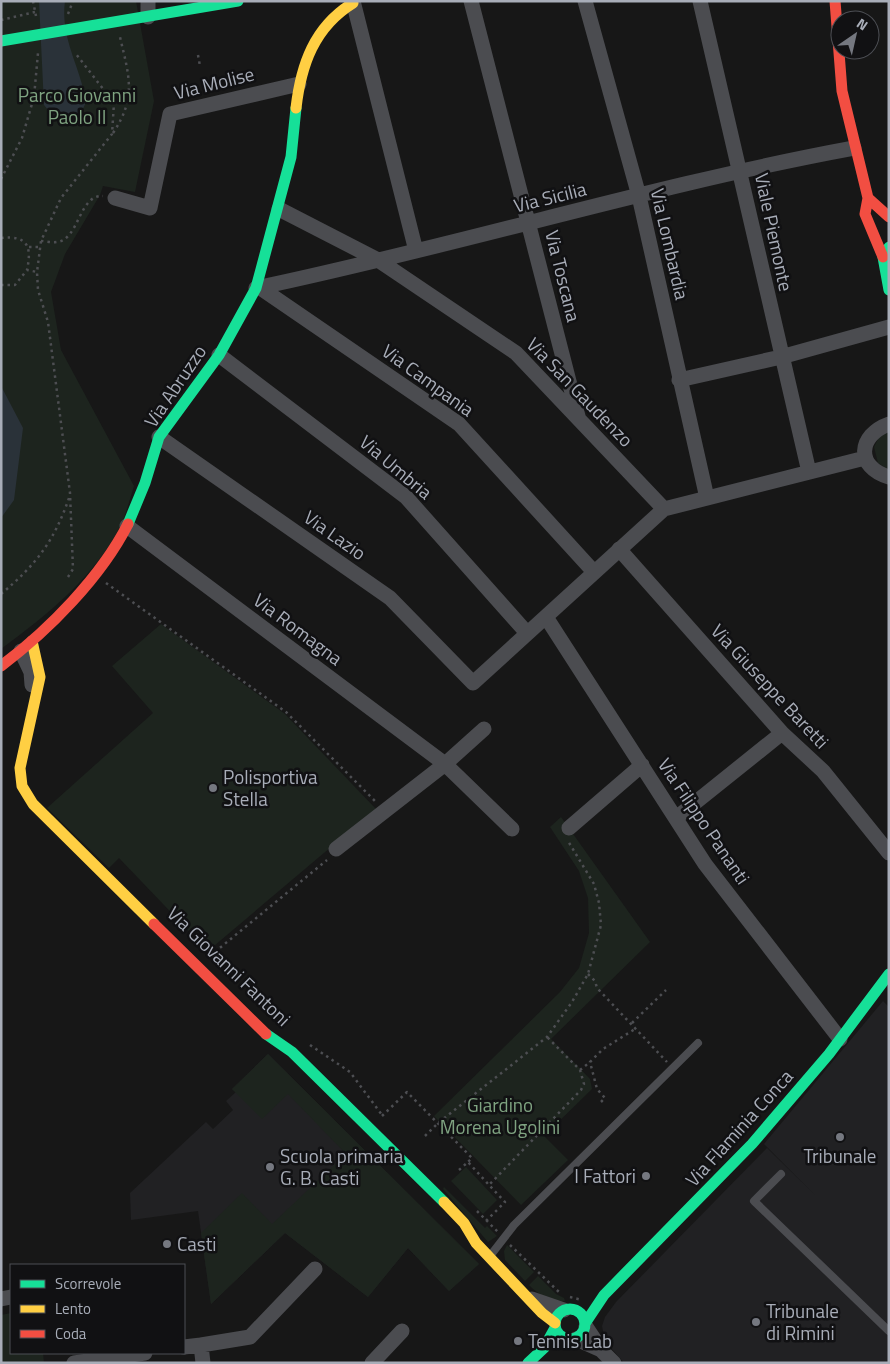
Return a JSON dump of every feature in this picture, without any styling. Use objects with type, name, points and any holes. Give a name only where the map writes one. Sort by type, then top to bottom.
[{"type":"street","points":[[148,1],[148,17]]},
{"type":"street","points":[[1,41],[116,28],[148,17],[238,1]]},
{"type":"street","name":"Via Toscana","points":[[471,1],[578,416]]},
{"type":"street","name":"Via Lombardia","points":[[586,1],[639,196],[707,498]]},
{"type":"street","name":"Viale Piemonte","points":[[700,1],[809,472]]},
{"type":"street","points":[[835,1],[842,91],[854,148],[878,221],[886,233]]},
{"type":"street","points":[[299,84],[307,55],[323,28],[335,14],[353,2],[416,251]]},
{"type":"street","name":"Via Molise","points":[[116,198],[150,208],[170,114],[299,84]]},
{"type":"street","name":"Via Abruzzo","points":[[1,666],[59,615],[94,574],[127,526],[145,483],[160,437],[219,355],[257,287],[279,210],[291,157],[299,84]]},
{"type":"street","name":"Via Sicilia","points":[[257,287],[416,251],[740,170],[854,148]]},
{"type":"street","points":[[871,202],[889,217]]},
{"type":"street","points":[[871,202],[865,214],[886,252],[889,290]]},
{"type":"street","name":"Via San Gaudenzo","points":[[279,210],[378,260],[516,353],[578,416],[664,509]]},
{"type":"street","name":"Via Campania","points":[[257,287],[459,424],[594,572]]},
{"type":"street","points":[[679,380],[781,357],[889,327]]},
{"type":"street","name":"Via Umbria","points":[[219,355],[406,497],[527,633]]},
{"type":"street","points":[[889,424],[880,427],[868,438],[864,450],[869,466],[877,473],[889,477]]},
{"type":"street","name":"Via Lazio","points":[[160,437],[390,598],[473,683],[527,633]]},
{"type":"street","points":[[527,633],[664,509],[865,458]]},
{"type":"street","name":"Via Romagna","points":[[127,526],[445,764],[512,828]]},
{"type":"street","name":"Via Giuseppe Baretti","points":[[620,549],[782,733],[823,771],[889,853]]},
{"type":"street","name":"Via Filippo Pananti","points":[[546,617],[705,864],[840,1040]]},
{"type":"street","name":"Via Giovanni Fantoni","points":[[26,646],[34,702],[20,768],[22,786],[33,804],[265,1033],[292,1052],[370,1128],[464,1223],[476,1243],[529,1297],[545,1305],[563,1318]]},
{"type":"street","points":[[336,849],[445,764],[484,729]]},
{"type":"street","points":[[676,818],[782,733]]},
{"type":"street","points":[[569,828],[642,765]]},
{"type":"street","name":"Via Flaminia Conca","points":[[544,1348],[578,1331],[604,1294],[752,1144],[840,1040],[889,974]]},
{"type":"street","points":[[185,1347],[250,1338],[315,1269]]},
{"type":"street","name":"Via Flaminia Conca","points":[[528,1363],[544,1348],[563,1318],[604,1294]]},
{"type":"street","points":[[563,1318],[584,1316],[578,1331]]},
{"type":"street","points":[[563,1318],[614,1363]]},
{"type":"street","points":[[372,1363],[402,1331]]},
{"type":"street","points":[[200,1345],[203,1363]]},
{"type":"street","points":[[74,1363],[138,1354]]},
{"type":"lane","points":[[490,1257],[514,1225],[698,1043]]},
{"type":"lane","points":[[781,1174],[754,1201],[889,1331]]},
{"type":"path","points":[[33,1],[36,16]]},
{"type":"path","points":[[68,15],[72,1]]},
{"type":"path","points":[[1,20],[35,12]]},
{"type":"path","points":[[64,584],[73,569],[70,493],[48,322],[38,290],[37,272],[41,241],[61,198],[124,116],[130,84],[116,28]]},
{"type":"path","points":[[1,179],[24,130],[34,97],[38,52]]},
{"type":"path","points":[[76,54],[114,103],[112,134]]},
{"type":"path","points":[[198,55],[200,66]]},
{"type":"path","points":[[41,241],[58,242],[66,238],[90,200],[100,195],[116,198]]},
{"type":"path","points":[[1,238],[11,237],[21,240],[29,247],[30,254],[27,270],[15,285],[1,284]]},
{"type":"path","points":[[29,247],[40,247]]},
{"type":"path","points":[[27,270],[37,272]]},
{"type":"path","points":[[1,594],[30,570],[60,524],[70,493]]},
{"type":"path","points":[[94,574],[286,712],[385,812]]},
{"type":"path","points":[[425,1136],[438,1123],[547,1037],[572,1002],[588,974],[595,953],[600,925],[599,903],[594,884],[584,864],[566,838],[564,832],[569,828]]},
{"type":"path","points":[[198,966],[324,864],[336,849]]},
{"type":"path","points":[[588,974],[596,981],[597,988],[673,1068]]},
{"type":"path","points":[[632,1023],[666,990]]},
{"type":"path","points":[[580,1070],[603,1049],[635,1029]]},
{"type":"path","points":[[489,1184],[581,1090],[584,1084],[580,1070],[547,1037]]},
{"type":"path","points":[[308,1044],[350,1072],[382,1116],[407,1092],[472,1158],[459,1170]]},
{"type":"path","points":[[590,1062],[597,1089],[606,1098],[601,1102]]},
{"type":"path","points":[[468,1162],[505,1202],[486,1220],[500,1234]]},
{"type":"path","points":[[508,1243],[563,1296],[584,1300]]},
{"type":"shaded area","points":[[39,1],[65,1],[65,27],[86,101],[83,109],[73,118],[62,118],[55,115],[44,105]]},
{"type":"shaded area","points":[[1,386],[23,428],[14,500],[1,518]]},
{"type":"shaded area","points":[[883,1001],[889,1007],[889,1363],[624,1363],[605,1341],[602,1326],[605,1317],[616,1302],[767,1148],[815,1195],[764,1144]]},
{"type":"shaded area","name":"Scuola primaria G. B. Casti","points":[[268,1054],[479,1264],[449,1291],[408,1248],[368,1297],[285,1233],[211,1304],[198,1211],[131,1220],[130,1193],[206,1122],[213,1129],[233,1110],[226,1101],[236,1092],[232,1089]]},
{"type":"green space","name":"Parco Giovanni Paolo II","points":[[1,1],[136,1],[154,101],[135,192],[103,186],[100,195],[65,254],[51,292],[61,350],[134,486],[122,523],[99,560],[53,608],[1,649]]},
{"type":"green space","points":[[889,432],[889,470],[878,463],[874,447],[879,437]]},
{"type":"green space","name":"Polisportiva Stella","points":[[161,624],[285,714],[376,809],[208,951],[119,858],[109,868],[47,808],[153,713],[112,666]]},
{"type":"green space","name":"Giardino Morena Ugolini","points":[[561,817],[650,942],[551,1039],[590,1079],[592,1089],[544,1136],[568,1160],[521,1205],[434,1116],[560,992],[579,968],[589,933],[588,898],[579,871],[550,827]]},
{"type":"green space","points":[[268,1054],[479,1264],[449,1291],[408,1248],[368,1297],[285,1233],[211,1304],[201,1233],[242,1193],[272,1224],[346,1154],[288,1094],[262,1119],[232,1089]]},
{"type":"green space","points":[[466,1167],[497,1200],[483,1214],[451,1181]]},
{"type":"green space","points":[[444,1187],[485,1228],[487,1226],[497,1236],[488,1242],[443,1189]]},
{"type":"green space","points":[[507,1245],[534,1272],[525,1281],[505,1260],[504,1251]]},
{"type":"green space","points":[[538,1276],[556,1294],[564,1298],[565,1301],[550,1299],[533,1289],[529,1285]]},
{"type":"green space","points":[[10,1313],[10,1354],[43,1354],[44,1363],[1,1363],[1,1315]]},
{"type":"traffic: fast","points":[[1,41],[238,1]]},
{"type":"traffic: fast","points":[[128,524],[145,483],[159,437],[219,355],[256,288],[291,157],[296,108]]},
{"type":"traffic: fast","points":[[889,247],[883,257],[889,290]]},
{"type":"traffic: fast","points":[[586,1322],[604,1295],[752,1144],[829,1054],[889,974]]},
{"type":"traffic: fast","points":[[266,1034],[292,1052],[444,1202]]},
{"type":"traffic: fast","points":[[570,1309],[581,1313],[585,1324],[581,1335],[570,1339],[559,1335],[555,1324],[559,1313],[570,1309]]},
{"type":"traffic: fast","points":[[528,1363],[544,1348],[555,1328]]},
{"type":"traffic: slow","points":[[296,108],[306,62],[319,35],[328,23],[353,3]]},
{"type":"traffic: slow","points":[[32,641],[40,677],[20,768],[22,786],[33,804],[154,924]]},
{"type":"traffic: slow","points":[[444,1202],[464,1223],[476,1243],[542,1313],[555,1323]]},
{"type":"traffic: jam","points":[[835,1],[842,91],[868,198],[865,214],[883,257]]},
{"type":"traffic: jam","points":[[868,198],[889,217]]},
{"type":"traffic: jam","points":[[1,666],[37,636],[89,583],[117,544],[128,524]]},
{"type":"traffic: jam","points":[[154,924],[266,1034]]},
{"type":"place","name":"Polisportiva Stella","points":[[213,788]]},
{"type":"place","name":"Tribunale","points":[[840,1137]]},
{"type":"place","name":"Scuola primaria G. B. Casti","points":[[270,1167]]},
{"type":"place","name":"I Fattori","points":[[646,1176]]},
{"type":"place","name":"Casti","points":[[167,1244]]},
{"type":"place","name":"Tribunale di Rimini","points":[[756,1322]]},
{"type":"place","name":"Tennis Lab","points":[[518,1341]]}]
